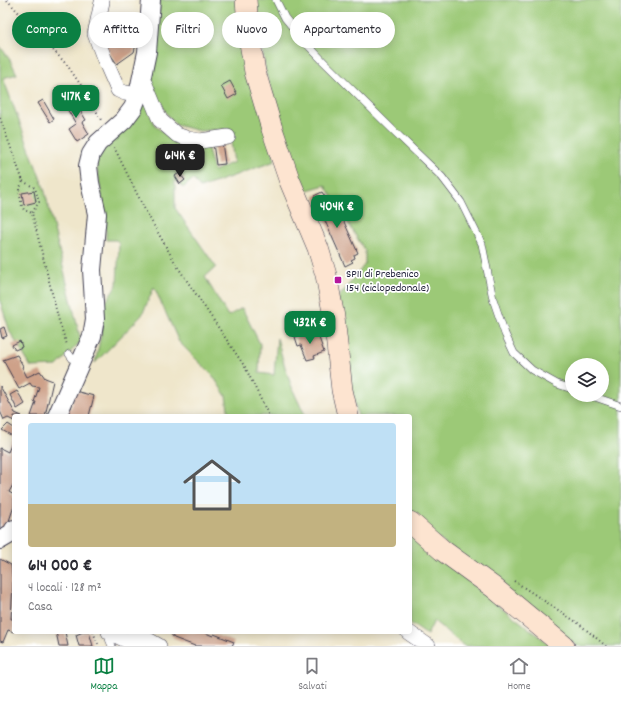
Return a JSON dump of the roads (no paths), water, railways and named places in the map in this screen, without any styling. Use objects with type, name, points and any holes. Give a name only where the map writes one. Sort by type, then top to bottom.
[{"type":"main road","points":[[246,0],[254,72],[287,172],[318,248],[326,275],[333,311],[342,390],[348,414]]},
{"type":"main road","points":[[412,524],[442,550],[493,587],[564,646]]},
{"type":"street","points":[[59,414],[74,360],[92,336],[95,319],[92,270],[97,214],[88,166],[90,154],[98,143],[124,120],[133,108],[140,88],[147,52],[151,0]]},
{"type":"street","points":[[102,2],[95,34],[118,90],[125,93],[140,88],[145,84],[160,120],[177,134],[189,139],[200,140],[228,137]]},
{"type":"street","points":[[0,540],[12,533]]},
{"type":"street","points":[[138,634],[159,646]]},
{"type":"street","points":[[411,634],[428,646]]},
{"type":"street","points":[[111,637],[138,646]]},
{"type":"lane","points":[[276,0],[285,18],[323,61],[447,183],[461,202],[482,244],[493,298],[505,334],[514,353],[532,370],[557,384],[565,387]]},
{"type":"lane","points":[[609,402],[621,406]]},
{"type":"place","name":"SP11 di Prebenico 154 (ciclopedonale)","points":[[338,280]]}]
